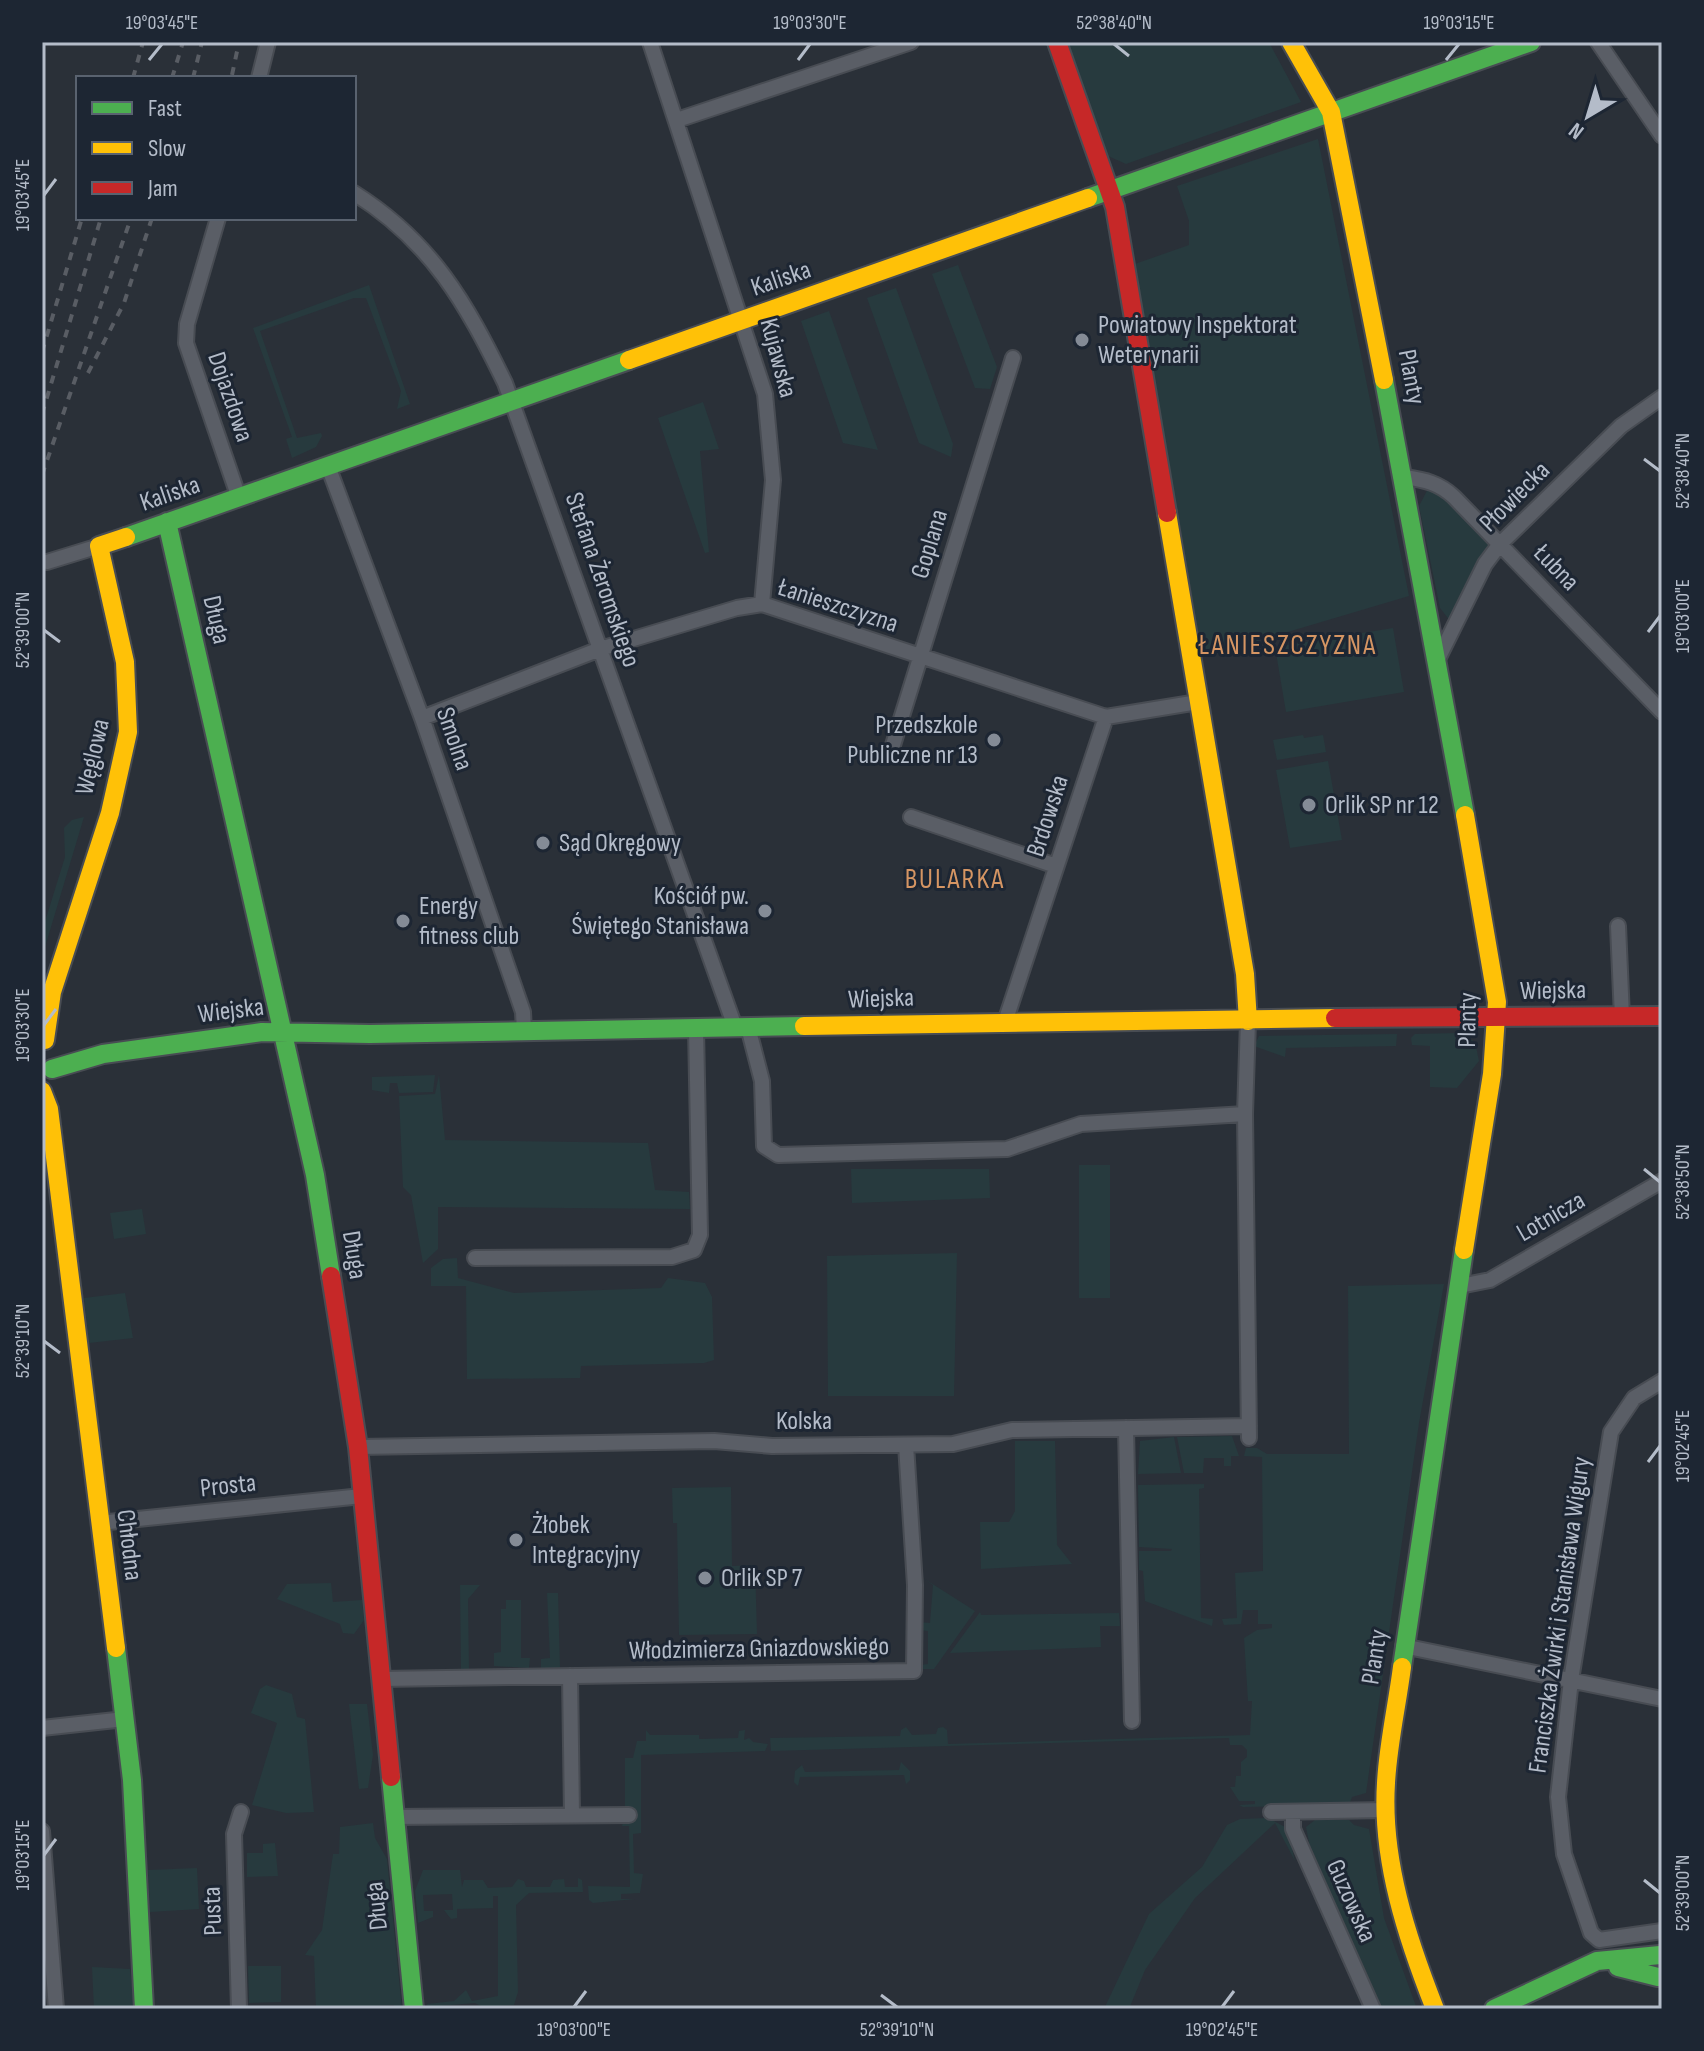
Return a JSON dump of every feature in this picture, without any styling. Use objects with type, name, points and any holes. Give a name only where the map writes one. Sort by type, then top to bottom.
[{"type":"street","points":[[260,76],[268,42]]},
{"type":"street","name":"Kujawska","points":[[650,42],[763,382],[773,460],[762,604]]},
{"type":"street","points":[[677,120],[911,42]]},
{"type":"street","points":[[1057,42],[1110,190],[1245,974],[1248,1021],[1245,1114]]},
{"type":"street","name":"Planty","points":[[1291,42],[1331,112],[1405,477],[1496,988],[1497,1018],[1460,1286],[1390,1735],[1386,1810],[1399,1907],[1435,2009]]},
{"type":"street","name":"Kaliska","points":[[47,562],[239,498],[1531,42]]},
{"type":"street","points":[[1598,42],[1662,136]]},
{"type":"street","name":"Stefana Żeromskiego","points":[[356,194],[407,232],[450,281],[470,311],[513,401],[600,649],[762,1081],[764,1146],[778,1155],[1007,1149],[1081,1124],[1245,1114]]},
{"type":"street","name":"Dojazdowa","points":[[217,220],[187,324],[186,343],[239,498]]},
{"type":"street","name":"Goplana","points":[[893,745],[1013,358]]},
{"type":"street","name":"Płowiecka","points":[[1437,659],[1485,564],[1500,544],[1621,426],[1662,397]]},
{"type":"street","name":"Smolna","points":[[328,466],[422,718],[523,1012],[524,1031]]},
{"type":"street","name":"Łubna","points":[[1405,477],[1443,486],[1662,712]]},
{"type":"street","name":"Długa","points":[[167,522],[315,1175],[358,1447],[414,2009]]},
{"type":"street","name":"Węglowa","points":[[47,1075],[45,1027],[57,975],[116,780],[130,715],[128,682],[99,546]]},
{"type":"street","name":"Łanieszczyzna","points":[[422,718],[600,649],[737,608],[762,604],[1106,717],[1198,702]]},
{"type":"street","name":"Brdowska","points":[[1005,1022],[1106,717]]},
{"type":"street","points":[[911,817],[1056,866]]},
{"type":"street","points":[[1618,926],[1622,1017]]},
{"type":"street","name":"Węglowa","points":[[42,1000],[57,975]]},
{"type":"street","name":"Wiejska","points":[[47,1075],[103,1054],[284,1030],[355,1034],[1005,1022],[1662,1016]]},
{"type":"street","points":[[475,1258],[672,1257],[694,1250],[700,1235],[696,1028]]},
{"type":"street","name":"Wiejska","points":[[46,1041],[103,1054]]},
{"type":"street","name":"Chłodna","points":[[42,1091],[48,1102],[48,1146],[125,1719],[136,1841],[144,2009]]},
{"type":"street","name":"Kolska","points":[[358,1447],[714,1441],[772,1446],[906,1445],[953,1444],[1012,1430],[1126,1428],[1249,1432],[1245,1114]]},
{"type":"street","name":"Lotnicza","points":[[1460,1286],[1490,1280],[1662,1181]]},
{"type":"street","name":"Franciszka Żwirki i Stanisława Wigury","points":[[1662,1381],[1634,1398],[1611,1432],[1571,1680],[1558,1797],[1564,1854],[1587,1922],[1599,1940],[1662,1931]]},
{"type":"street","points":[[1126,1428],[1132,1721]]},
{"type":"street","name":"Włodzimierza Gniazdowskiego","points":[[380,1679],[914,1671],[915,1585],[906,1445]]},
{"type":"street","name":"Prosta","points":[[99,1523],[362,1496]]},
{"type":"street","points":[[1403,1646],[1662,1699]]},
{"type":"street","points":[[570,1676],[572,1815]]},
{"type":"street","points":[[42,1728],[125,1719]]},
{"type":"street","points":[[1271,1812],[1386,1810]]},
{"type":"street","name":"Pusta","points":[[239,2009],[234,1834],[241,1812]]},
{"type":"street","name":"Guzowska","points":[[1293,1812],[1293,1829],[1373,2009]]},
{"type":"street","points":[[393,1817],[629,1815]]},
{"type":"street","points":[[42,1831],[56,2009]]},
{"type":"street","points":[[1494,2009],[1586,1965],[1609,1959],[1661,1954]]},
{"type":"street","points":[[1660,1980],[1657,1962],[1661,1954]]},
{"type":"street","points":[[1586,1965],[1639,1970],[1660,1980]]},
{"type":"green space","points":[[1068,42],[1269,42],[1301,102],[1126,164],[1108,156]]},
{"type":"green space","points":[[1318,139],[1409,596],[1193,660],[1132,265],[1189,245],[1189,221],[1177,186]]},
{"type":"green space","points":[[958,265],[997,367],[990,389],[975,388],[932,274]]},
{"type":"green space","points":[[369,285],[410,404],[397,409],[401,391],[366,298],[354,298],[260,331],[297,438],[321,433],[322,436],[316,447],[292,458],[286,439],[292,437],[253,328]]},
{"type":"green space","points":[[896,288],[953,444],[951,457],[919,443],[867,298]]},
{"type":"green space","points":[[829,311],[878,450],[843,443],[801,321]]},
{"type":"green space","points":[[703,402],[719,449],[700,451],[709,552],[705,553],[658,418]]},
{"type":"green space","points":[[1430,485],[1441,491],[1490,544],[1451,622],[1440,608],[1419,506]]},
{"type":"green space","points":[[1393,628],[1404,692],[1286,712],[1275,647]]},
{"type":"green space","points":[[1303,735],[1304,738],[1323,735],[1326,752],[1277,760],[1273,740]]},
{"type":"green space","name":"Orlik SP nr 12","points":[[1328,761],[1342,840],[1290,848],[1276,770]]},
{"type":"green space","points":[[84,817],[45,947],[43,928],[65,857],[64,828],[72,820]]},
{"type":"green space","points":[[1459,1033],[1475,1042],[1479,1061],[1457,1088],[1430,1087],[1430,1046],[1412,1045],[1411,1038],[1415,1034]]},
{"type":"green space","points":[[1397,1034],[1396,1046],[1286,1048],[1285,1057],[1254,1046],[1259,1036]]},
{"type":"green space","points":[[435,1075],[433,1092],[399,1093],[397,1083],[390,1083],[389,1093],[372,1090],[372,1077]]},
{"type":"green space","points":[[439,1075],[445,1140],[648,1143],[655,1190],[689,1192],[690,1209],[438,1207],[438,1249],[423,1263],[411,1195],[403,1187],[399,1096],[435,1094]]},
{"type":"green space","points":[[1079,1165],[1110,1165],[1110,1298],[1079,1298]]},
{"type":"green space","points":[[851,1169],[989,1169],[990,1198],[852,1203]]},
{"type":"green space","points":[[142,1209],[146,1234],[114,1239],[110,1213]]},
{"type":"green space","points":[[957,1253],[954,1396],[828,1396],[827,1256]]},
{"type":"green space","points":[[457,1258],[458,1278],[514,1293],[661,1288],[668,1278],[705,1283],[712,1297],[714,1360],[704,1363],[581,1366],[580,1378],[467,1379],[466,1286],[431,1286],[431,1268],[443,1259]]},
{"type":"green space","points":[[1444,1284],[1419,1423],[1366,1793],[1352,1797],[1349,1805],[1239,1805],[1255,1804],[1255,1801],[1239,1801],[1230,1787],[1235,1787],[1236,1776],[1241,1776],[1241,1762],[1247,1757],[1247,1750],[1242,1745],[1230,1745],[1229,1738],[771,1751],[770,1738],[900,1736],[901,1730],[906,1727],[912,1735],[936,1734],[938,1728],[943,1727],[947,1730],[948,1744],[1250,1735],[1252,1701],[1248,1701],[1244,1638],[1257,1630],[1272,1628],[1272,1624],[1258,1624],[1258,1610],[1243,1610],[1241,1624],[1224,1625],[1222,1619],[1237,1618],[1235,1573],[1263,1571],[1262,1457],[1244,1456],[1246,1448],[1257,1448],[1267,1454],[1349,1454],[1348,1286]]},
{"type":"green space","points":[[125,1293],[133,1338],[89,1343],[84,1298]]},
{"type":"green space","points":[[1232,1436],[1239,1456],[1231,1456],[1231,1466],[1224,1466],[1224,1458],[1204,1458],[1203,1473],[1184,1473],[1177,1437]]},
{"type":"green space","points":[[1174,1437],[1181,1473],[1138,1474],[1140,1441]]},
{"type":"green space","points":[[1015,1441],[1055,1441],[1057,1545],[1072,1564],[981,1569],[980,1522],[1009,1522],[1015,1511]]},
{"type":"green space","points":[[1204,1484],[1204,1488],[1199,1489],[1201,1618],[1213,1619],[1212,1626],[1145,1601],[1143,1571],[1139,1570],[1139,1551],[1172,1549],[1139,1547],[1138,1485]]},
{"type":"green space","name":"Orlik SP 7","points":[[731,1487],[732,1566],[755,1565],[757,1634],[679,1635],[677,1523],[673,1523],[672,1488]]},
{"type":"green space","points":[[923,1578],[975,1611],[934,1669],[920,1669],[921,1665],[928,1664],[928,1631],[920,1630],[918,1622],[930,1623],[933,1585]]},
{"type":"green space","points":[[331,1583],[333,1602],[362,1600],[364,1620],[354,1634],[343,1633],[340,1624],[277,1599],[287,1584]]},
{"type":"green space","points":[[460,1585],[480,1585],[468,1599],[469,1669],[461,1669]]},
{"type":"green space","points":[[547,1593],[558,1593],[560,1668],[541,1668],[541,1659],[550,1658]]},
{"type":"green space","points":[[506,1600],[521,1600],[521,1658],[530,1658],[529,1668],[494,1666],[494,1653],[501,1652],[501,1609],[506,1609]]},
{"type":"green space","points":[[980,1612],[981,1615],[1119,1613],[1120,1626],[1100,1626],[1101,1647],[950,1653]]},
{"type":"green space","points":[[266,1685],[292,1694],[297,1717],[305,1719],[314,1812],[286,1813],[252,1805],[277,1723],[251,1713],[260,1689]]},
{"type":"green space","points":[[349,1704],[367,1704],[373,1755],[368,1788],[359,1789]]},
{"type":"green space","points":[[646,1730],[650,1735],[699,1735],[699,1739],[738,1738],[739,1731],[745,1730],[744,1740],[749,1738],[753,1742],[768,1744],[765,1751],[641,1755],[641,1833],[633,1834],[634,1873],[643,1874],[640,1893],[621,1894],[621,1899],[635,1899],[593,1903],[589,1900],[588,1886],[630,1887],[629,1826],[622,1826],[625,1758],[633,1758],[637,1741],[646,1741]]},
{"type":"green space","points":[[901,1762],[910,1771],[910,1780],[906,1784],[904,1775],[800,1777],[798,1786],[794,1782],[795,1771],[802,1765],[805,1772],[899,1770]]},
{"type":"green space","points":[[1268,1818],[1287,1828],[1295,1861],[1275,1823],[1195,1898],[1145,1970],[1129,2009],[1104,2009],[1149,1914],[1202,1867],[1227,1825],[1240,1819]]},
{"type":"green space","points":[[1315,1820],[1349,1820],[1354,1825],[1369,1829],[1384,1918],[1417,2009],[1380,2009],[1305,1844],[1309,1842],[1306,1827]]},
{"type":"green space","points":[[373,1823],[375,1838],[387,1859],[402,2009],[394,2009],[394,2005],[316,2009],[314,1956],[305,1955],[322,1930],[333,1854],[339,1854],[340,1827]]},
{"type":"green space","points":[[275,1843],[278,1876],[247,1877],[247,1853],[263,1853],[263,1844]]},
{"type":"green space","points":[[197,1868],[199,1909],[150,1912],[148,1870]]},
{"type":"green space","points":[[423,1870],[460,1870],[462,1887],[464,1880],[483,1880],[488,1888],[512,1887],[518,1879],[524,1881],[526,1887],[550,1887],[553,1880],[564,1879],[565,1887],[578,1887],[578,1878],[582,1880],[583,1892],[529,1893],[516,1905],[518,1992],[514,2005],[483,2007],[475,2003],[428,2007],[427,2004],[454,2001],[466,1990],[472,2001],[498,1996],[498,1896],[493,1896],[493,1908],[457,1909],[457,1918],[451,1919],[444,1910],[453,1910],[452,1894],[423,1895],[424,1911],[433,1911],[433,1917],[418,1923],[415,1891]]},
{"type":"green space","points":[[248,1966],[281,1966],[281,2002],[249,2003]]},
{"type":"green space","points":[[92,1967],[130,1969],[135,2009],[94,2009]]},
{"type":"railway","points":[[134,76],[143,42]]},
{"type":"railway","points":[[173,76],[183,42]]},
{"type":"railway","points":[[194,76],[202,42]]},
{"type":"railway","points":[[232,75],[239,42]]},
{"type":"railway","points":[[42,352],[81,220]]},
{"type":"railway","points":[[42,414],[100,220]]},
{"type":"railway","points":[[42,475],[130,220]]},
{"type":"railway","points":[[88,373],[124,303],[151,220]]},
{"type":"traffic: fast","points":[[1088,198],[1531,42]]},
{"type":"traffic: fast","points":[[126,537],[629,360]]},
{"type":"traffic: fast","points":[[1384,380],[1465,815]]},
{"type":"traffic: fast","points":[[167,522],[315,1175],[331,1276]]},
{"type":"traffic: fast","points":[[52,1069],[103,1054],[262,1032],[370,1034],[804,1026]]},
{"type":"traffic: fast","points":[[1402,1667],[1464,1250]]},
{"type":"traffic: fast","points":[[116,1648],[132,1780],[144,2009]]},
{"type":"traffic: fast","points":[[391,1777],[414,2009]]},
{"type":"traffic: fast","points":[[1494,2009],[1597,1961],[1660,1955]]},
{"type":"traffic: fast","points":[[1618,1967],[1658,1977]]},
{"type":"traffic: slow","points":[[1291,42],[1331,112],[1384,380]]},
{"type":"traffic: slow","points":[[629,360],[1088,198]]},
{"type":"traffic: slow","points":[[1167,513],[1245,974],[1248,1021]]},
{"type":"traffic: slow","points":[[45,1040],[52,992],[110,813],[128,732],[125,662],[99,546],[126,537]]},
{"type":"traffic: slow","points":[[1464,1250],[1492,1074],[1497,1002],[1465,815]]},
{"type":"traffic: slow","points":[[804,1026],[1335,1018]]},
{"type":"traffic: slow","points":[[42,1091],[49,1109],[116,1648]]},
{"type":"traffic: slow","points":[[1402,1667],[1387,1768],[1388,1841],[1406,1927],[1435,2009]]},
{"type":"traffic: jam","points":[[1057,42],[1115,207],[1167,513]]},
{"type":"traffic: jam","points":[[1335,1018],[1662,1016]]},
{"type":"traffic: jam","points":[[331,1276],[358,1447],[391,1777]]},
{"type":"place","name":"Powiatowy Inspektorat Weterynarii","points":[[1082,340]]},
{"type":"place","name":"Przedszkole Publiczne nr 13","points":[[994,740]]},
{"type":"place","name":"Orlik SP nr 12","points":[[1309,805]]},
{"type":"place","name":"Sąd Okręgowy","points":[[543,843]]},
{"type":"place","name":"Kościół pw. Świętego Stanisława","points":[[765,911]]},
{"type":"place","name":"Energy fitness club","points":[[403,921]]},
{"type":"place","name":"Żłobek Integracyjny","points":[[516,1540]]},
{"type":"place","name":"Orlik SP 7","points":[[705,1578]]},
{"type":"district","name":"ŁANIESZCZYZNA","points":[[1288,645]]},
{"type":"district","name":"BULARKA","points":[[955,879]]}]
